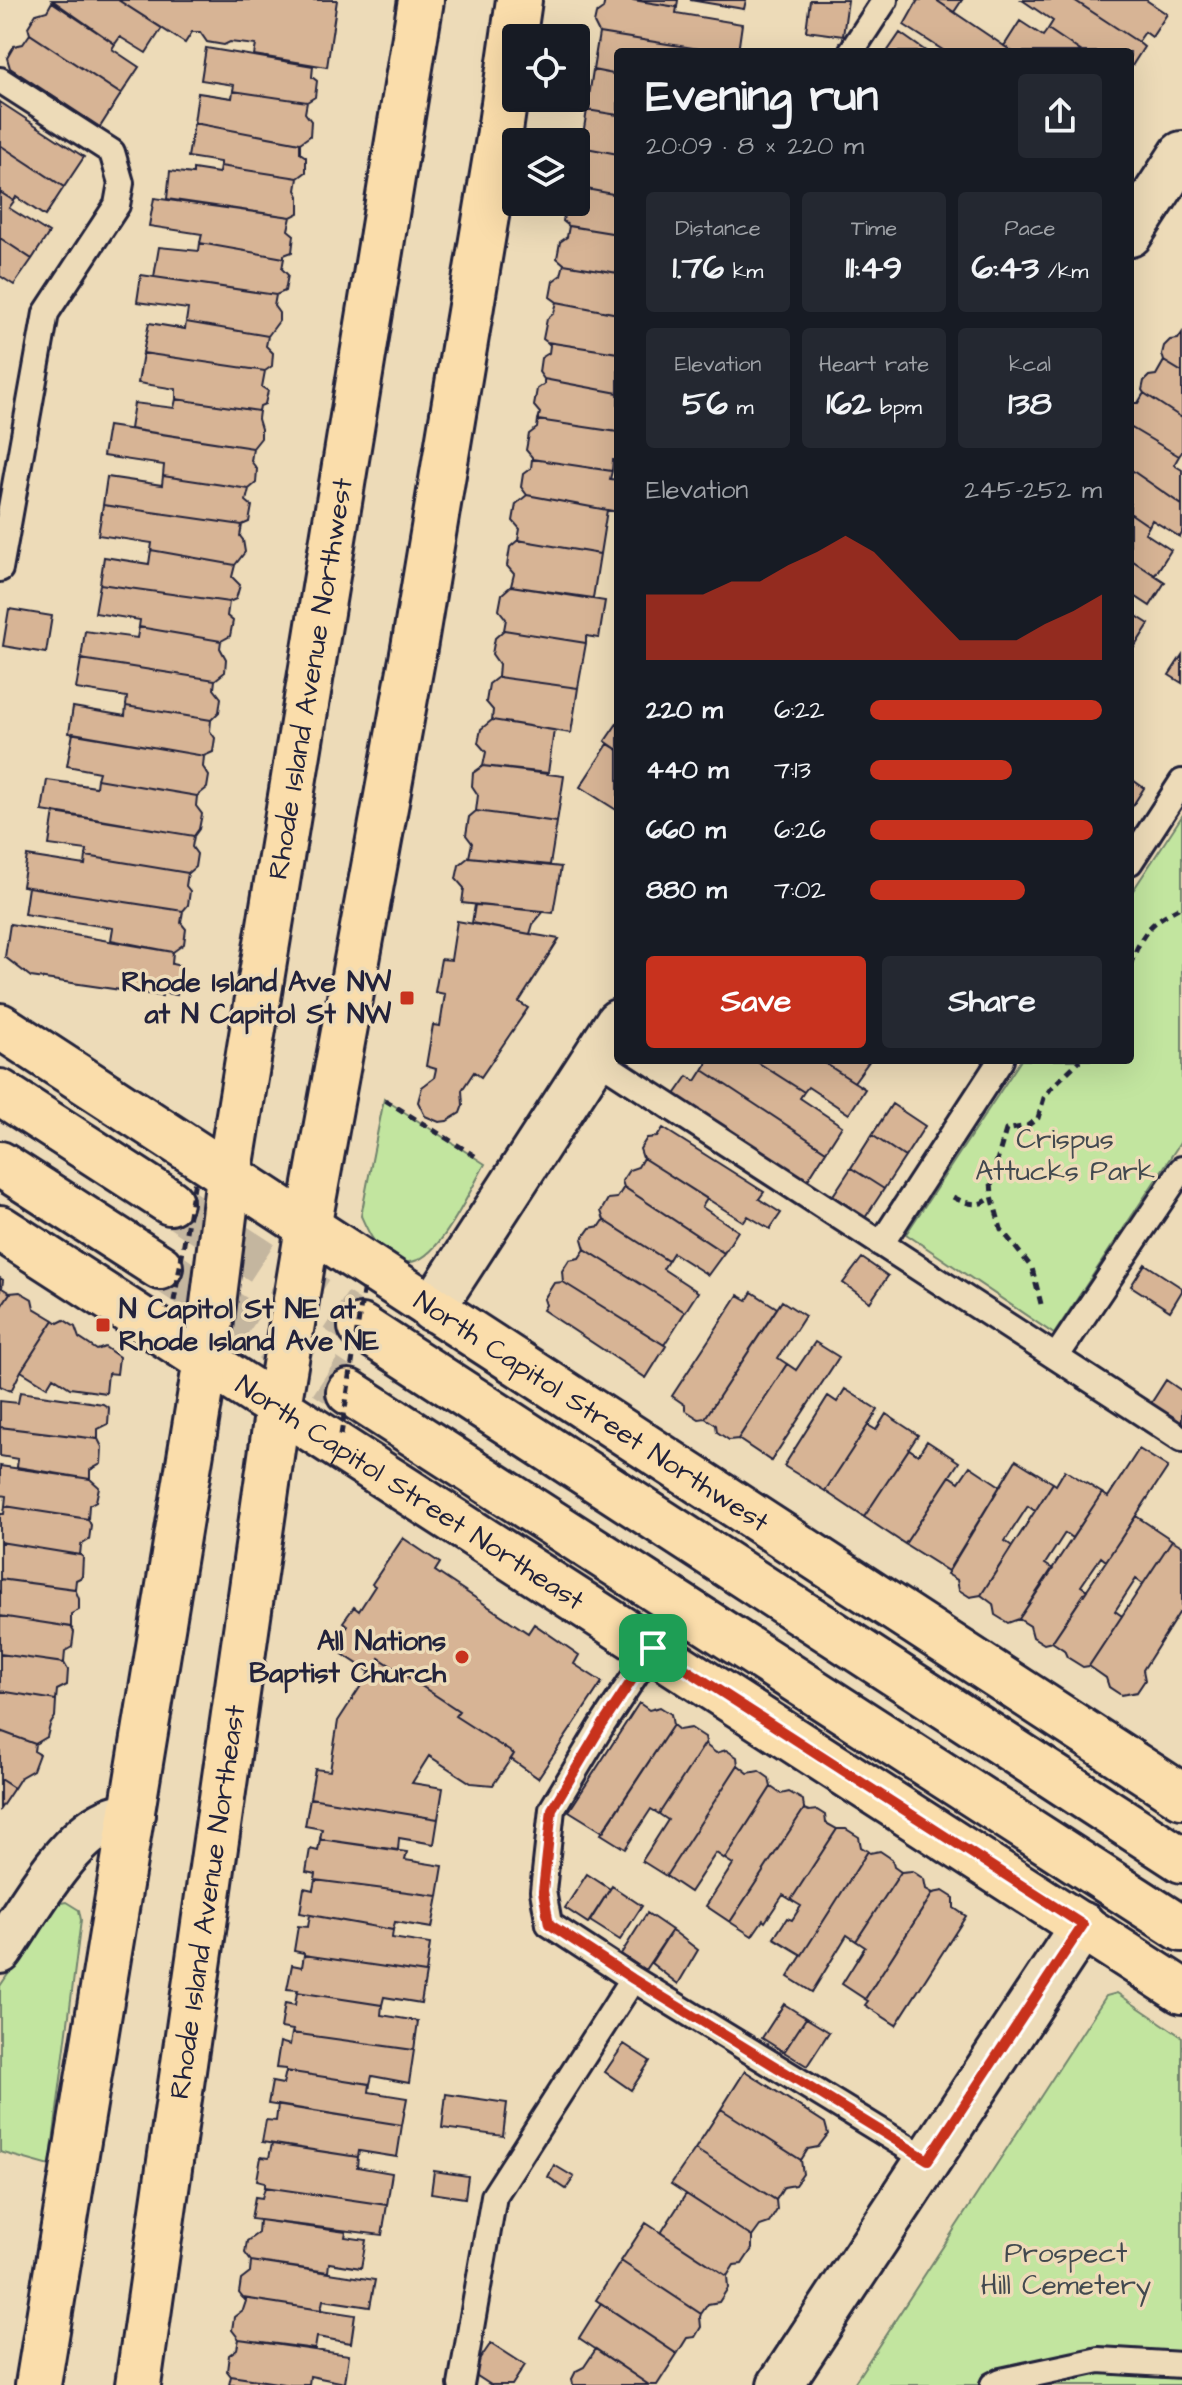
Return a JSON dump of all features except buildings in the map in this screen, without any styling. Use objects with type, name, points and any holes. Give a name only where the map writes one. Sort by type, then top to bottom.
[{"type":"main road","name":"Rhode Island Avenue Northwest","points":[[206,1360],[198,1186],[421,0]]},
{"type":"main road","points":[[308,1228],[413,654],[519,0]]},
{"type":"main road","name":"North Capitol Street Northwest","points":[[0,1026],[198,1186]]},
{"type":"main road","name":"North Capitol Street Northwest","points":[[0,1092],[198,1186],[308,1228],[1178,1784]]},
{"type":"main road","points":[[0,1164],[167,1284]]},
{"type":"main road","name":"North Capitol Street Northeast","points":[[0,1228],[1182,1991]]},
{"type":"main road","name":"Rhode Island Avenue Northeast","points":[[138,2385],[278,1407],[308,1228]]},
{"type":"main road","name":"North Capitol Street Northwest","points":[[361,1327],[1182,1860]]},
{"type":"main road","points":[[38,2385],[206,1360]]},
{"type":"main road","name":"North Capitol Street Northeast","points":[[349,1392],[1182,1929]]},
{"type":"street","points":[[1134,228],[1182,154]]},
{"type":"street","points":[[432,1309],[614,1028]]},
{"type":"street","points":[[0,1951],[68,1853],[86,1835],[107,1821],[132,1814]]},
{"type":"street","points":[[780,2385],[1083,1925]]},
{"type":"lane","points":[[854,48],[885,0]]},
{"type":"lane","points":[[0,80],[112,152],[121,183],[117,205],[46,313],[0,569]]},
{"type":"lane","points":[[1134,856],[1182,782]]},
{"type":"lane","points":[[595,1058],[1182,1439]]},
{"type":"lane","points":[[881,1244],[998,1064]]},
{"type":"lane","points":[[1056,1357],[1182,1169]]},
{"type":"lane","points":[[653,1648],[552,1809],[543,1891],[549,1924],[928,2160]]},
{"type":"lane","points":[[461,2385],[494,2196],[633,1979]]},
{"type":"lane","points":[[993,2385],[1099,2360],[1182,2365]]},
{"type":"path","points":[[1134,956],[1146,931],[1159,917],[1182,906]]},
{"type":"path","points":[[1041,1307],[1032,1268],[1001,1229],[991,1181],[1006,1130],[1027,1126],[1038,1118],[1044,1098],[1051,1088],[1078,1064]]},
{"type":"path","points":[[385,1100],[475,1156]]},
{"type":"path","points":[[167,1284],[198,1186]]},
{"type":"path","points":[[341,1435],[364,1285]]},
{"type":"green space","name":"Crispus Attucks Park","points":[[1182,816],[1182,1140],[1054,1334],[906,1234],[1018,1064],[1134,1064],[1134,889]]},
{"type":"green space","points":[[384,1099],[485,1164],[442,1239],[419,1260],[407,1262],[388,1255],[370,1235],[361,1216]]},
{"type":"green space","points":[[66,1902],[79,1910],[81,1920],[50,2166],[0,2152],[0,1986],[56,1904]]},
{"type":"green space","name":"Prospect Hill Cemetery","points":[[1117,1993],[1182,2037],[1182,2385],[853,2385],[1106,1996]]},
{"type":"tunnel","points":[[170,1202],[361,1327]]},
{"type":"tunnel","points":[[160,1267],[349,1392]]},
{"type":"place","name":"Rhode Island Ave NW at N Capitol St NW","points":[[407,998]]},
{"type":"place","name":"N Capitol St NE at Rhode Island Ave NE","points":[[103,1325]]},
{"type":"place","name":"All Nations Baptist Church","points":[[462,1657]]},
{"type":"route","points":[[653,1648],[1083,1925],[928,2160],[586,1950],[549,1924],[543,1891],[552,1809],[653,1648]]}]
